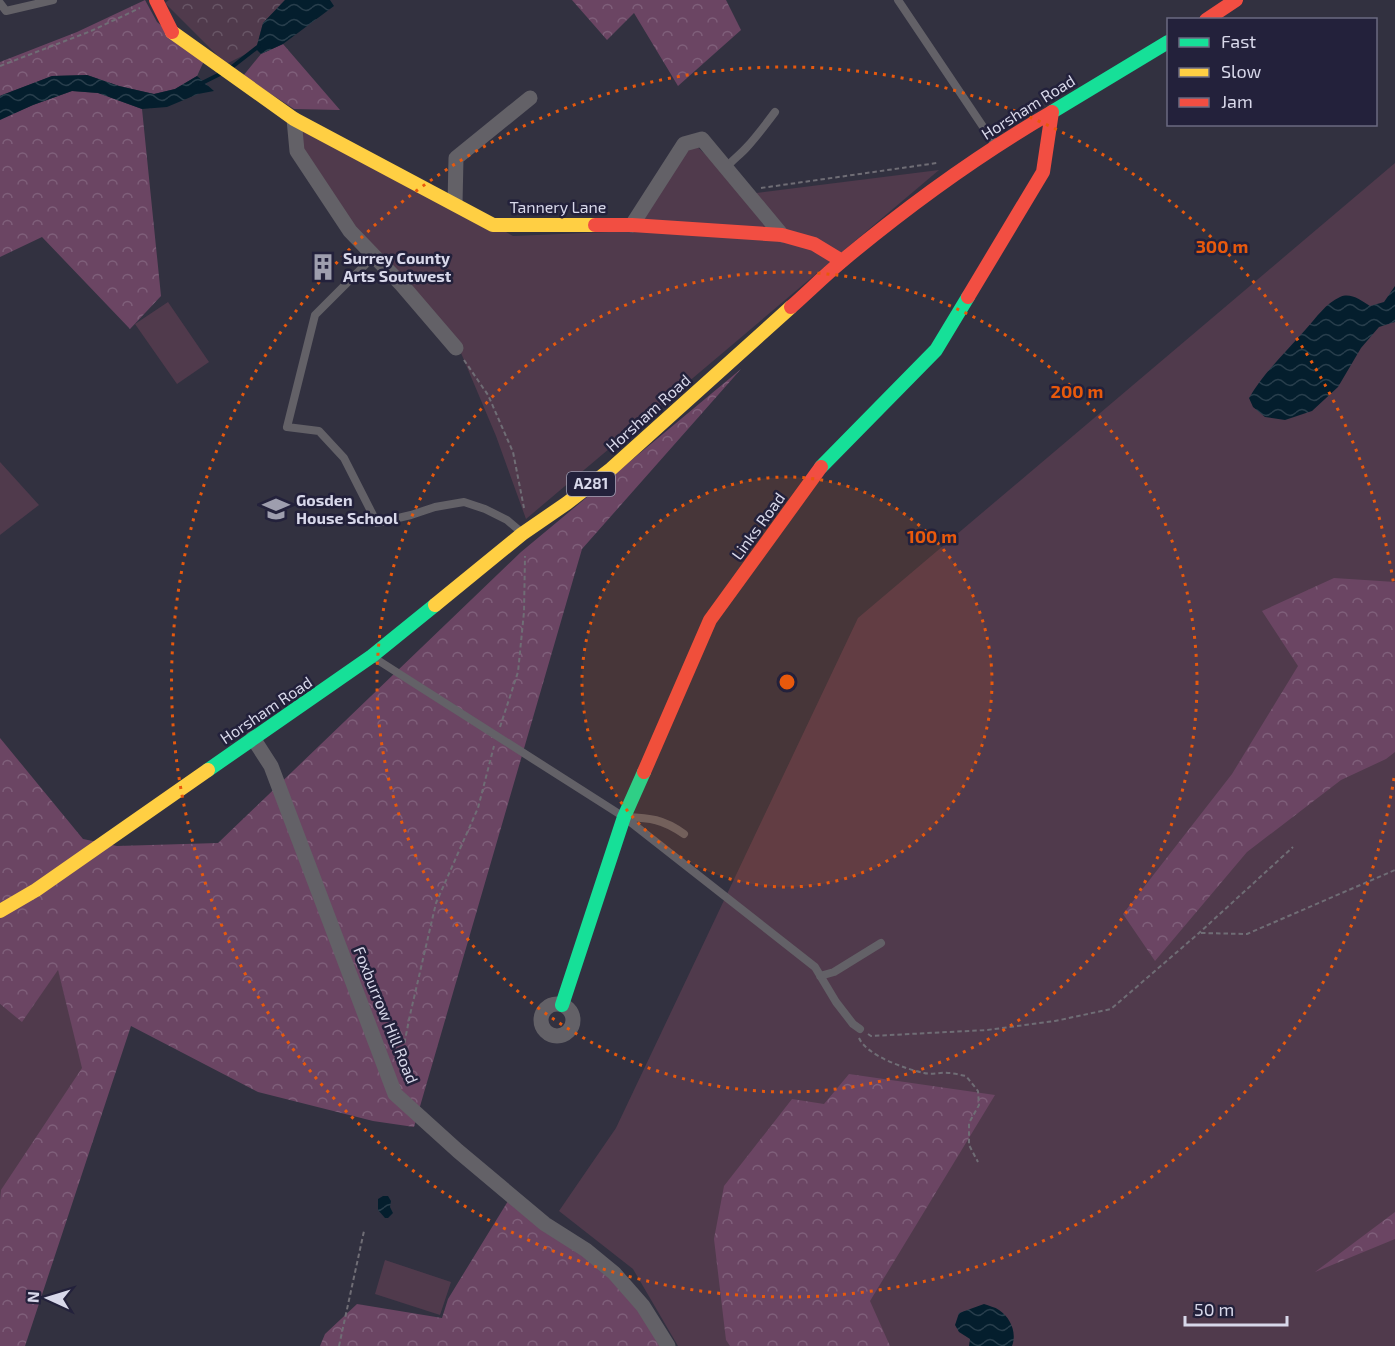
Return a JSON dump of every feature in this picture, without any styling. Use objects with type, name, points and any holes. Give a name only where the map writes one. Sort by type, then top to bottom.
[{"type":"street","points":[[1209,18],[1236,0]]},
{"type":"street","name":"Tannery Lane","points":[[151,2],[172,32],[294,119],[493,225],[632,225],[782,235],[814,244],[842,261]]},
{"type":"street","name":"Horsham Road","points":[[0,911],[36,890],[372,656],[525,532],[567,503],[611,468],[842,261],[929,193],[1034,122],[1167,43]]},
{"type":"street","points":[[455,204],[456,158],[530,98]]},
{"type":"street","name":"Links Road","points":[[562,1005],[624,817],[710,620],[825,462],[936,350],[1043,172],[1052,112]]},
{"type":"street","points":[[294,119],[297,151],[350,231],[402,285],[456,348]]},
{"type":"street","points":[[632,225],[684,144],[702,139],[782,235]]},
{"type":"street","name":"Foxburrow Hill Road","points":[[253,738],[271,766],[395,1094],[458,1151],[545,1224],[586,1250],[614,1273],[643,1306],[668,1346]]},
{"type":"lane","points":[[0,3],[3,13],[53,0]]},
{"type":"lane","points":[[898,0],[996,147]]},
{"type":"lane","points":[[726,168],[776,112]]},
{"type":"lane","points":[[374,256],[315,315],[287,427],[319,431],[344,458],[377,523],[435,507],[464,502],[485,509],[525,532]]},
{"type":"lane","points":[[372,656],[624,817],[815,967],[836,1002],[856,1027]]},
{"type":"lane","points":[[624,817],[662,821],[684,834]]},
{"type":"lane","points":[[820,976],[834,972],[881,944]]},
{"type":"path","points":[[0,66],[91,31],[151,2]]},
{"type":"path","points":[[744,190],[936,163]]},
{"type":"path","points":[[456,348],[488,394],[513,452],[524,507]]},
{"type":"path","points":[[395,1094],[436,903],[478,808],[497,737],[518,672],[524,612],[525,532]]},
{"type":"path","points":[[856,1027],[871,1036],[987,1030],[1055,1021],[1111,1009],[1199,933],[1293,846]]},
{"type":"path","points":[[1199,933],[1247,934],[1395,870]]},
{"type":"path","points":[[856,1027],[862,1045],[899,1066],[926,1074],[948,1072],[966,1076],[978,1091],[979,1105],[969,1123],[969,1145],[978,1162]]},
{"type":"path","points":[[339,1346],[364,1231]]},
{"type":"green space","points":[[145,0],[157,22],[204,61],[197,76],[175,89],[154,94],[119,86],[87,75],[52,76],[0,96],[0,62],[77,32]]},
{"type":"green space","points":[[169,0],[285,0],[263,23],[256,49],[226,64],[165,3]]},
{"type":"green space","points":[[572,0],[726,0],[741,30],[678,86],[634,13],[607,40]]},
{"type":"green space","points":[[283,44],[340,110],[294,109],[243,76],[261,54]]},
{"type":"green space","points":[[72,91],[98,93],[142,109],[161,296],[130,329],[42,237],[0,257],[0,119]]},
{"type":"green space","points":[[293,114],[513,236],[632,231],[693,143],[749,194],[939,170],[526,519],[496,436],[453,334],[363,247],[292,152]]},
{"type":"green space","points":[[1395,163],[1395,1346],[678,1346],[633,1269],[559,1211],[616,1128],[858,618]]},
{"type":"green space","points":[[168,302],[209,362],[177,384],[135,324]]},
{"type":"green space","points":[[741,369],[582,549],[414,1127],[373,1121],[258,1092],[131,1026],[25,1346],[0,1346],[1,1190],[82,1068],[58,970],[22,1022],[0,1004],[0,738],[83,839],[117,846],[218,843],[521,552]]},
{"type":"green space","points":[[0,462],[39,505],[0,535]]},
{"type":"green space","points":[[1334,578],[1395,582],[1395,752],[1386,759],[1341,780],[1247,852],[1155,961],[1123,914],[1232,774],[1298,666],[1262,611]]},
{"type":"green space","points":[[58,969],[83,1068],[2,1190],[0,1200],[0,1004],[22,1021]]},
{"type":"green space","points":[[849,1074],[995,1095],[870,1301],[890,1346],[730,1346],[726,1340],[714,1239],[724,1186],[792,1099],[824,1104]]},
{"type":"green space","points":[[511,1196],[598,1259],[668,1346],[320,1346],[325,1334],[357,1304],[442,1318],[448,1299]]},
{"type":"green space","points":[[1395,1212],[1395,1239],[1315,1272]]},
{"type":"green space","points":[[385,1260],[451,1282],[440,1315],[375,1294]]},
{"type":"water","points":[[285,0],[330,0],[334,6],[283,44],[261,54],[256,49],[263,23]]},
{"type":"water","points":[[87,75],[119,86],[154,94],[175,89],[197,76],[214,91],[198,94],[167,107],[142,109],[98,93],[72,91],[0,120],[0,96],[52,76]]},
{"type":"water","points":[[1395,286],[1395,322],[1379,327],[1361,348],[1338,387],[1312,411],[1285,420],[1265,417],[1253,407],[1249,398],[1262,379],[1330,303],[1348,295],[1370,306],[1384,302]]},
{"type":"water","points":[[388,1196],[391,1201],[390,1207],[393,1213],[388,1218],[385,1218],[378,1210],[378,1199]]},
{"type":"water","points":[[984,1304],[999,1310],[1010,1321],[1014,1336],[1012,1346],[969,1346],[970,1339],[959,1332],[955,1325],[959,1313]]},
{"type":"waterway","points":[[232,67],[259,46]]},
{"type":"waterway","points":[[200,84],[220,74]]},
{"type":"traffic: fast","points":[[1052,112],[1167,43]]},
{"type":"traffic: fast","points":[[821,467],[936,350],[968,297]]},
{"type":"traffic: fast","points":[[208,770],[372,656],[435,605]]},
{"type":"traffic: fast","points":[[562,1005],[624,817],[644,772]]},
{"type":"traffic: slow","points":[[172,32],[294,119],[493,225],[595,225]]},
{"type":"traffic: slow","points":[[435,605],[522,534],[611,469],[791,307]]},
{"type":"traffic: slow","points":[[0,911],[36,890],[208,770]]},
{"type":"traffic: jam","points":[[156,0],[172,32]]},
{"type":"traffic: jam","points":[[1209,18],[1236,0]]},
{"type":"traffic: jam","points":[[968,297],[1043,172],[1052,112]]},
{"type":"traffic: jam","points":[[791,307],[842,261],[918,201],[997,146],[1052,112]]},
{"type":"traffic: jam","points":[[595,225],[632,225],[782,235],[814,244],[842,261]]},
{"type":"traffic: jam","points":[[644,772],[710,620],[821,467]]},
{"type":"place","name":"Surrey County Arts Soutwest","points":[[323,267]]},
{"type":"place","name":"Gosden House School","points":[[276,509]]}]
